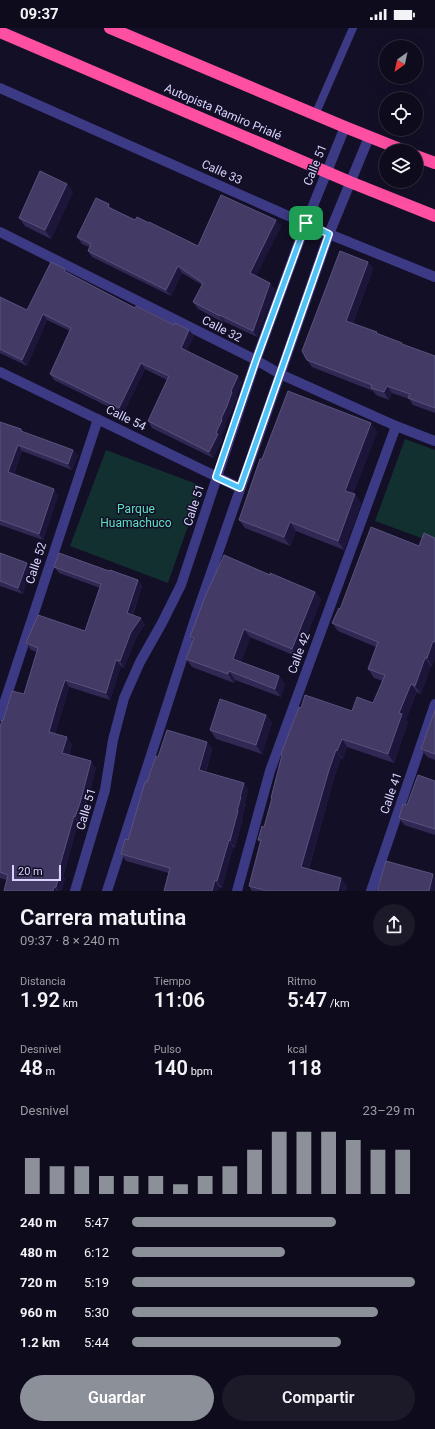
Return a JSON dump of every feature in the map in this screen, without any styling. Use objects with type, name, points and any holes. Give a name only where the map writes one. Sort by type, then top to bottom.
[{"type":"highway","points":[[110,28],[386,144]]},
{"type":"highway","name":"Autopista Ramiro Prialé","points":[[0,32],[350,182],[435,216]]},
{"type":"highway","points":[[423,159],[435,163]]},
{"type":"street","name":"Calle 33","points":[[0,88],[329,234],[435,277]]},
{"type":"street","name":"Calle 51","points":[[75,891],[105,790],[112,740],[124,698],[140,662],[181,585],[256,360],[306,223],[344,127]]},
{"type":"street","points":[[107,891],[197,613],[240,488],[329,234],[368,137]]},
{"type":"street","name":"Calle 32","points":[[0,232],[256,360],[280,374],[396,426],[435,441]]},
{"type":"street","name":"Calle 54","points":[[0,372],[240,488]]},
{"type":"street","name":"Calle 52","points":[[0,716],[98,419]]},
{"type":"street","name":"Calle 42","points":[[236,891],[270,771],[396,426]]},
{"type":"street","name":"Calle 41","points":[[371,891],[435,704]]},
{"type":"lane","points":[[315,115],[353,28]]},
{"type":"green space","points":[[405,439],[435,450],[435,543],[375,521]]},
{"type":"green space","name":"Parque Huamachuco","points":[[106,450],[202,486],[168,583],[70,546]]},
{"type":"building","points":[[40,171],[67,184],[45,230],[19,218]]},
{"type":"building","points":[[221,195],[276,220],[250,273],[270,283],[253,331],[193,302],[203,283],[178,266],[166,290],[88,251],[91,244],[77,237],[96,198],[109,204],[108,207],[135,220],[137,217],[198,246]]},
{"type":"building","points":[[340,251],[368,262],[346,321],[435,356],[435,408],[408,398],[410,394],[387,386],[384,392],[371,388],[372,385],[307,360],[302,351]]},
{"type":"building","points":[[51,262],[65,269],[64,271],[135,308],[136,306],[174,325],[175,323],[189,330],[181,348],[238,376],[216,433],[218,434],[209,452],[148,421],[169,376],[141,363],[119,408],[50,374],[71,328],[43,314],[22,360],[0,349],[0,297],[27,310]]},
{"type":"building","points":[[288,391],[371,423],[345,491],[355,494],[338,541],[290,522],[284,537],[239,520],[260,459],[262,459]]},
{"type":"building","points":[[0,422],[73,450],[68,464],[18,445],[8,472],[54,489],[39,534],[0,520]]},
{"type":"building","points":[[371,527],[419,546],[424,533],[435,538],[435,642],[433,641],[427,658],[425,658],[415,686],[411,684],[399,713],[402,714],[388,754],[342,739],[337,751],[336,750],[301,867],[341,878],[338,891],[267,891],[249,886],[261,840],[258,840],[262,826],[264,827],[272,798],[281,754],[305,695],[352,711],[357,697],[373,703],[385,675],[368,669],[378,642],[332,623],[339,608],[340,609]]},
{"type":"building","points":[[0,553],[27,563],[18,588],[0,581]]},
{"type":"building","points":[[59,553],[138,580],[127,613],[141,618],[131,632],[120,661],[116,660],[106,693],[65,680],[57,704],[49,732],[67,737],[62,753],[91,761],[80,803],[75,817],[74,816],[58,872],[60,873],[56,887],[54,887],[53,891],[4,891],[8,875],[0,872],[0,727],[12,691],[24,694],[38,648],[26,643],[38,615],[85,631],[101,584],[54,567]]},
{"type":"building","points":[[224,555],[270,575],[270,573],[315,592],[292,649],[244,629],[233,659],[279,676],[275,689],[229,671],[228,674],[186,659],[194,638],[190,637],[205,597]]},
{"type":"building","points":[[220,699],[266,715],[256,745],[210,730]]},
{"type":"building","points":[[435,710],[435,754],[421,749]]},
{"type":"building","points":[[167,730],[207,742],[199,770],[244,783],[230,841],[229,840],[217,881],[215,880],[212,891],[164,891],[170,868],[121,854],[125,839],[128,840],[145,782],[147,782],[156,756],[158,757]]},
{"type":"building","points":[[418,775],[435,781],[435,829],[399,818],[403,804],[407,805]]},
{"type":"building","points":[[386,861],[433,874],[429,891],[377,891]]},
{"type":"route","points":[[306,223],[329,234],[240,488],[216,477],[256,360],[306,223]]}]
